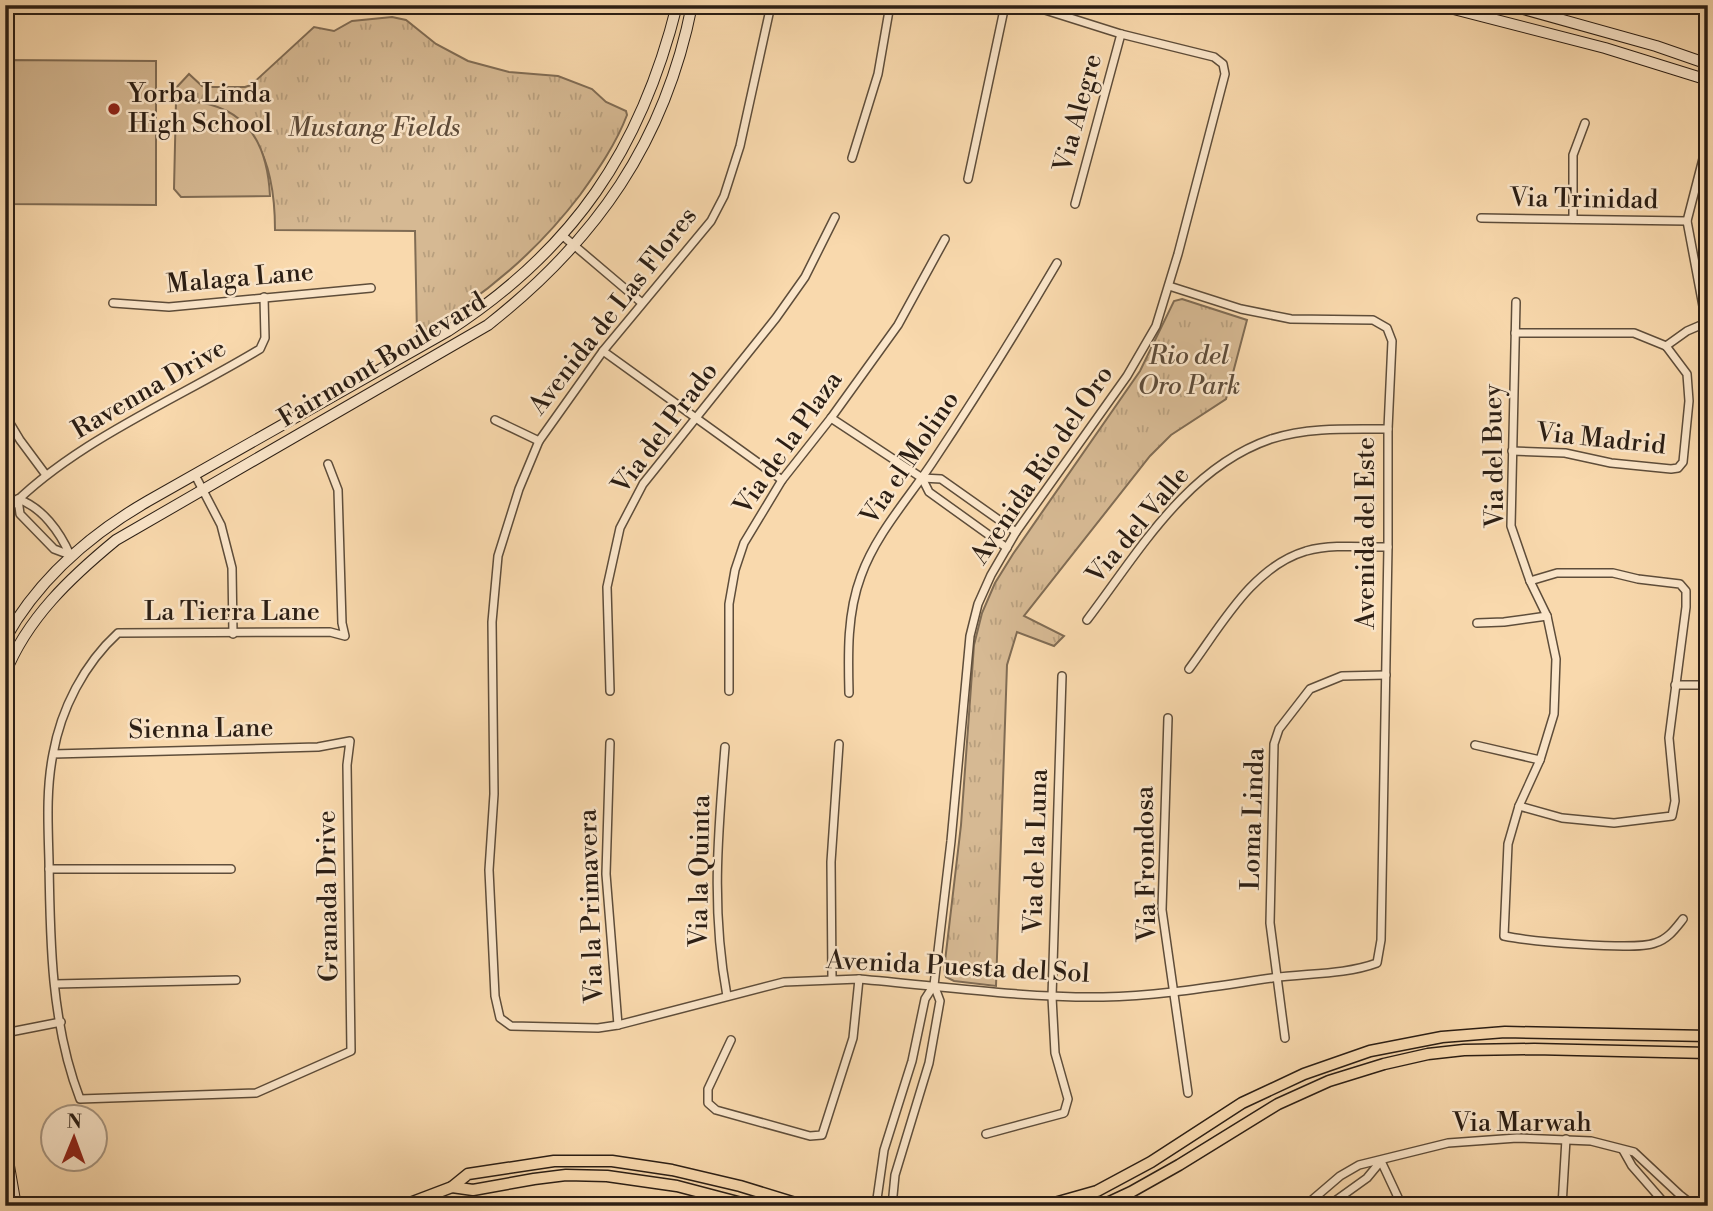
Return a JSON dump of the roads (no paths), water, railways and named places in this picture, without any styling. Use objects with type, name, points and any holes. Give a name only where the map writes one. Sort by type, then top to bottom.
[{"type":"main road","name":"Fairmont Boulevard","points":[[5,639],[28,603],[70,555],[122,516],[471,317],[536,265],[564,236],[626,146],[665,52],[677,5]]},
{"type":"main road","name":"Fairmont Boulevard","points":[[5,674],[43,610],[82,568],[116,540],[488,325],[536,286],[575,246],[608,205],[634,163],[658,116],[682,49],[692,5]]},
{"type":"main road","points":[[1437,5],[1605,47],[1708,80]]},
{"type":"main road","points":[[1509,5],[1656,46],[1708,64]]},
{"type":"main road","points":[[643,110],[658,116]]},
{"type":"main road","points":[[70,555],[82,568]]},
{"type":"main road","points":[[1044,1206],[1097,1191],[1152,1162],[1242,1103],[1304,1074],[1370,1051],[1442,1037],[1505,1032],[1708,1036]]},
{"type":"main road","points":[[1101,1206],[1180,1165],[1278,1104],[1329,1081],[1384,1064],[1428,1054],[1464,1051],[1535,1049],[1708,1053]]},
{"type":"main road","points":[[5,1143],[16,1206]]},
{"type":"main road","points":[[566,1161],[566,1175]]},
{"type":"main road","points":[[402,1206],[452,1187],[468,1174],[566,1161],[612,1161],[672,1170],[740,1186],[805,1206]]},
{"type":"main road","points":[[452,1187],[473,1190],[566,1175],[647,1180],[752,1206]]},
{"type":"street","name":"Avenida de Las Flores","points":[[500,1018],[495,996],[489,870],[494,781],[492,622],[498,556],[519,489],[539,441],[603,351],[711,221],[724,195],[740,146],[771,5]]},
{"type":"street","points":[[852,158],[878,74],[890,5]]},
{"type":"street","points":[[968,179],[1006,5],[1045,10],[1121,34]]},
{"type":"street","name":"Avenida Rio del Oro","points":[[876,1206],[884,1150],[912,1061],[925,999],[934,985],[951,841],[970,636],[978,604],[1016,532],[1127,376],[1156,326],[1223,84],[1223,64],[1214,57],[1121,34]]},
{"type":"street","name":"Via Alegre","points":[[1074,204],[1121,34]]},
{"type":"street","points":[[1573,219],[1573,155],[1585,123]]},
{"type":"street","points":[[1515,332],[1634,333],[1666,346],[1687,331],[1707,322],[1687,221],[1705,151]]},
{"type":"street","name":"Via del Prado","points":[[610,691],[607,587],[620,528],[643,485],[776,318],[805,277],[835,217]]},
{"type":"street","name":"Via Trinidad","points":[[1481,218],[1687,221]]},
{"type":"street","points":[[564,236],[642,303]]},
{"type":"street","name":"Via de la Plaza","points":[[729,691],[729,604],[735,570],[744,543],[782,480],[898,325],[945,239]]},
{"type":"street","name":"Via el Molino","points":[[849,693],[848,645],[861,576],[885,530],[994,370],[1057,263]]},
{"type":"street","name":"Avenida del Este","points":[[1169,286],[1254,312],[1291,319],[1373,320],[1387,328],[1392,341],[1388,429],[1381,940],[1377,963]]},
{"type":"street","name":"Malaga Lane","points":[[113,303],[169,307],[370,288]]},
{"type":"street","name":"Ravenna Drive","points":[[5,513],[46,475],[88,447],[260,349],[265,338],[264,297]]},
{"type":"street","name":"Via del Buey","points":[[1516,302],[1511,526],[1530,581],[1547,616],[1556,659],[1554,714],[1540,760],[1519,806],[1508,844],[1504,936],[1522,940],[1616,945],[1654,944],[1672,934],[1683,919]]},
{"type":"street","name":"Via Madrid","points":[[1512,451],[1565,453],[1611,463],[1678,468],[1683,462],[1689,401],[1687,374],[1666,346]]},
{"type":"street","points":[[603,351],[782,480]]},
{"type":"street","points":[[5,415],[46,475]]},
{"type":"street","points":[[831,418],[922,478],[929,492],[1007,548]]},
{"type":"street","points":[[495,420],[539,441]]},
{"type":"street","name":"Via del Valle","points":[[1087,620],[1174,506],[1204,476],[1232,457],[1272,439],[1322,429],[1388,429]]},
{"type":"street","name":"La Tierra Lane","points":[[53,754],[67,707],[83,676],[107,643],[118,633],[330,632],[345,636],[342,623],[338,490],[328,464]]},
{"type":"street","points":[[195,475],[221,525],[232,568],[233,634]]},
{"type":"street","points":[[922,478],[941,479],[1016,532]]},
{"type":"street","points":[[18,499],[32,504],[63,539],[70,555],[54,549],[20,514],[18,499]]},
{"type":"street","points":[[1189,669],[1242,596],[1277,566],[1305,552],[1331,547],[1388,547]]},
{"type":"street","points":[[1519,806],[1562,818],[1615,823],[1672,816],[1675,801],[1668,738],[1686,607],[1686,591],[1680,584],[1614,573],[1557,573],[1530,581]]},
{"type":"street","points":[[1476,623],[1547,616]]},
{"type":"street","name":"Loma Linda","points":[[1286,1038],[1270,923],[1274,744],[1279,729],[1310,689],[1342,676],[1386,675]]},
{"type":"street","name":"Via de la Luna","points":[[986,1134],[1064,1113],[1068,1098],[1055,1054],[1052,997],[1062,676]]},
{"type":"street","points":[[1675,685],[1708,685]]},
{"type":"street","name":"Via Frondosa","points":[[1168,718],[1162,910],[1188,1093]]},
{"type":"street","name":"Sienna Lane","points":[[53,754],[318,747],[350,741]]},
{"type":"street","name":"Granada Drive","points":[[61,1022],[74,1084],[80,1099],[256,1093],[351,1051],[347,765],[350,741]]},
{"type":"street","name":"Via la Primavera","points":[[610,743],[606,874],[618,1025]]},
{"type":"street","points":[[832,978],[831,862],[839,744]]},
{"type":"street","points":[[1475,745],[1540,760]]},
{"type":"street","name":"Via la Quinta","points":[[725,747],[716,891],[720,956],[727,996]]},
{"type":"street","points":[[5,1033],[61,1022],[51,951],[48,807],[53,754]]},
{"type":"street","points":[[49,869],[231,869]]},
{"type":"street","name":"Avenida Puesta del Sol","points":[[500,1018],[511,1026],[521,1027],[581,1029],[618,1025],[784,982],[832,978],[1052,997],[1105,997],[1172,992],[1276,977],[1360,969],[1377,963]]},
{"type":"street","points":[[731,1040],[708,1089],[708,1103],[716,1110],[797,1133],[822,1135],[853,1038],[859,979]]},
{"type":"street","points":[[55,984],[236,980]]},
{"type":"street","name":"Avenida Rio del Oro","points":[[892,1206],[895,1175],[929,1063],[940,1002],[934,985]]},
{"type":"street","points":[[1562,1206],[1566,1139]]},
{"type":"street","name":"Via Marwah","points":[[1305,1206],[1359,1165],[1426,1147],[1468,1140],[1566,1139],[1591,1140],[1634,1152],[1694,1206]]},
{"type":"street","name":"Via Marwah","points":[[1623,1150],[1632,1166],[1667,1206]]},
{"type":"street","points":[[1381,1161],[1402,1206]]},
{"type":"street","name":"Via Marwah","points":[[1328,1206],[1367,1178],[1381,1161]]},
{"type":"place","name":"Yorba Linda High School","points":[[114,109]]},
{"type":"park label","name":"Mustang Fields","points":[[374,128]]},
{"type":"park label","name":"Rio del Oro Park","points":[[1189,371]]}]
